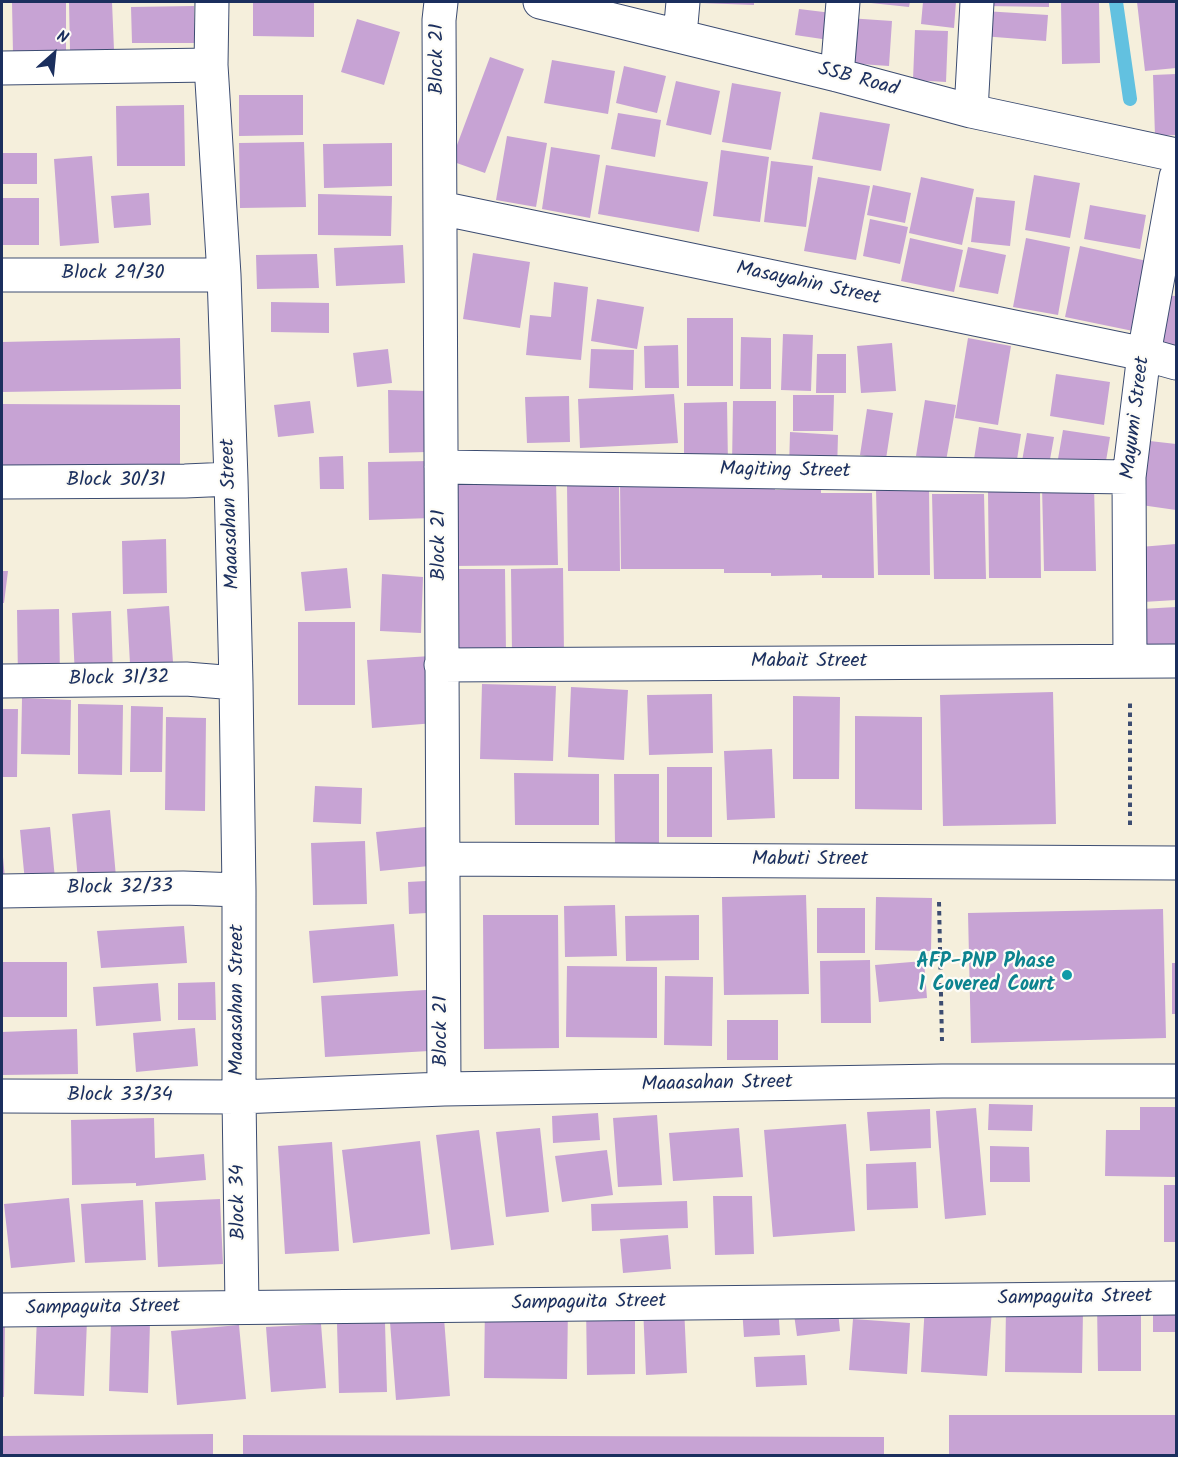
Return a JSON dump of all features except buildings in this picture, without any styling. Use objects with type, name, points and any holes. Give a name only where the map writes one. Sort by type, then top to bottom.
[{"type":"street","name":"Maaasahan Street","points":[[212,2],[211,65],[224,275],[236,683],[239,890],[238,1097],[444,1089],[1176,1081]]},
{"type":"street","name":"Block 21","points":[[441,2],[439,20],[444,1089]]},
{"type":"street","name":"SSB Road","points":[[540,2],[680,35],[971,111],[1176,155]]},
{"type":"street","points":[[680,35],[683,2]]},
{"type":"street","points":[[837,75],[843,2]]},
{"type":"street","points":[[971,111],[977,2]]},
{"type":"street","points":[[2,68],[211,65]]},
{"type":"street","name":"Mayumi Street","points":[[1131,661],[1129,477],[1144,354],[1176,177]]},
{"type":"street","name":"Masayahin Street","points":[[440,208],[1144,354],[1176,363]]},
{"type":"street","name":"Block 29/30","points":[[2,275],[224,275]]},
{"type":"street","name":"Magiting Street","points":[[441,467],[1129,477]]},
{"type":"street","name":"Block 30/31","points":[[2,482],[231,479]]},
{"type":"street","name":"Mabait Street","points":[[441,665],[1176,660]]},
{"type":"street","name":"Block 31/32","points":[[2,681],[186,679],[236,683]]},
{"type":"street","name":"Mabuti Street","points":[[442,859],[1176,863]]},
{"type":"street","name":"Block 32/33","points":[[2,891],[183,888],[239,890]]},
{"type":"street","name":"Block 33/34","points":[[2,1096],[238,1097]]},
{"type":"street","name":"Block 34","points":[[238,1097],[242,1307]]},
{"type":"street","name":"Sampaguita Street","points":[[2,1310],[1176,1298]]},
{"type":"path","points":[[1130,863],[1131,661]]},
{"type":"path","points":[[939,862],[942,1082]]},
{"type":"waterway","points":[[1116,2],[1130,99]]},
{"type":"place","name":"AFP-PNP Phase 1 Covered Court","points":[[1067,975]]}]
